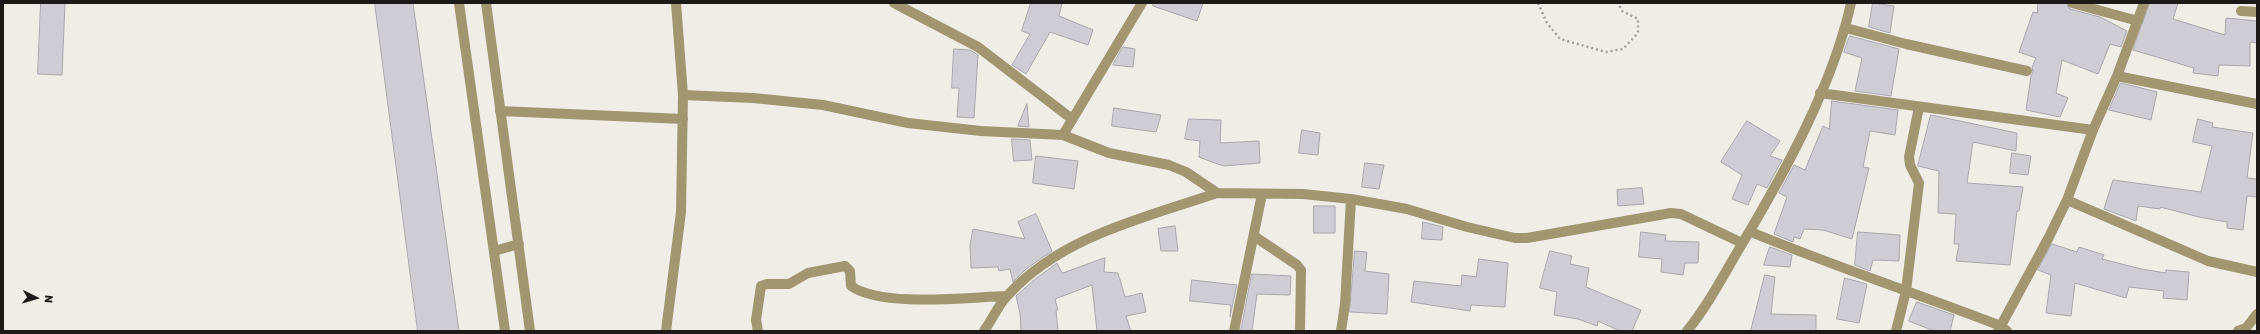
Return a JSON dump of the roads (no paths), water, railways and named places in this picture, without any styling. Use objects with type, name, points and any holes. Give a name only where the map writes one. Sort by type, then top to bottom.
[{"type":"street","points":[[459,3],[505,331]]},
{"type":"street","points":[[486,3],[530,331]]},
{"type":"street","points":[[666,331],[681,212],[683,95],[676,3]]},
{"type":"street","points":[[894,3],[978,47],[1072,119]]},
{"type":"street","points":[[1063,135],[1142,3]]},
{"type":"street","points":[[1687,331],[1719,287],[1742,243],[1751,232],[1820,93],[1846,28],[1851,3]]},
{"type":"street","points":[[2072,3],[2138,21]]},
{"type":"street","points":[[1751,232],[1808,256],[1906,291],[2002,329],[2067,200],[2093,130],[2117,76],[2144,3]]},
{"type":"street","points":[[2241,11],[2257,12]]},
{"type":"street","points":[[1846,28],[1906,44],[2026,70]]},
{"type":"street","points":[[2117,76],[2257,104]]},
{"type":"street","points":[[1820,93],[2093,130]]},
{"type":"street","points":[[683,95],[753,98],[823,105],[908,123],[981,131],[1063,135],[1109,153],[1169,166],[1186,172],[1217,193]]},
{"type":"street","points":[[1896,331],[1906,291],[1919,183],[1910,165],[1910,157],[1919,107]]},
{"type":"street","points":[[500,111],[683,119]]},
{"type":"street","points":[[984,331],[1007,296],[1041,266],[1087,239],[1134,219],[1217,193],[1303,194],[1351,199],[1407,209],[1467,227],[1515,238],[1527,238],[1671,214],[1681,214],[1742,243]]},
{"type":"street","points":[[1234,331],[1262,194]]},
{"type":"street","points":[[1341,331],[1345,304],[1351,199]]},
{"type":"street","points":[[2067,200],[2208,261],[2257,272]]},
{"type":"street","points":[[1254,236],[1297,265],[1301,270],[1300,331]]},
{"type":"street","points":[[494,251],[519,244]]},
{"type":"street","points":[[758,331],[756,320],[761,286],[789,284],[808,273],[838,266],[845,266],[850,271],[851,286],[859,291],[899,299],[1007,296]]},
{"type":"street","points":[[2238,331],[2246,328],[2257,314]]}]
